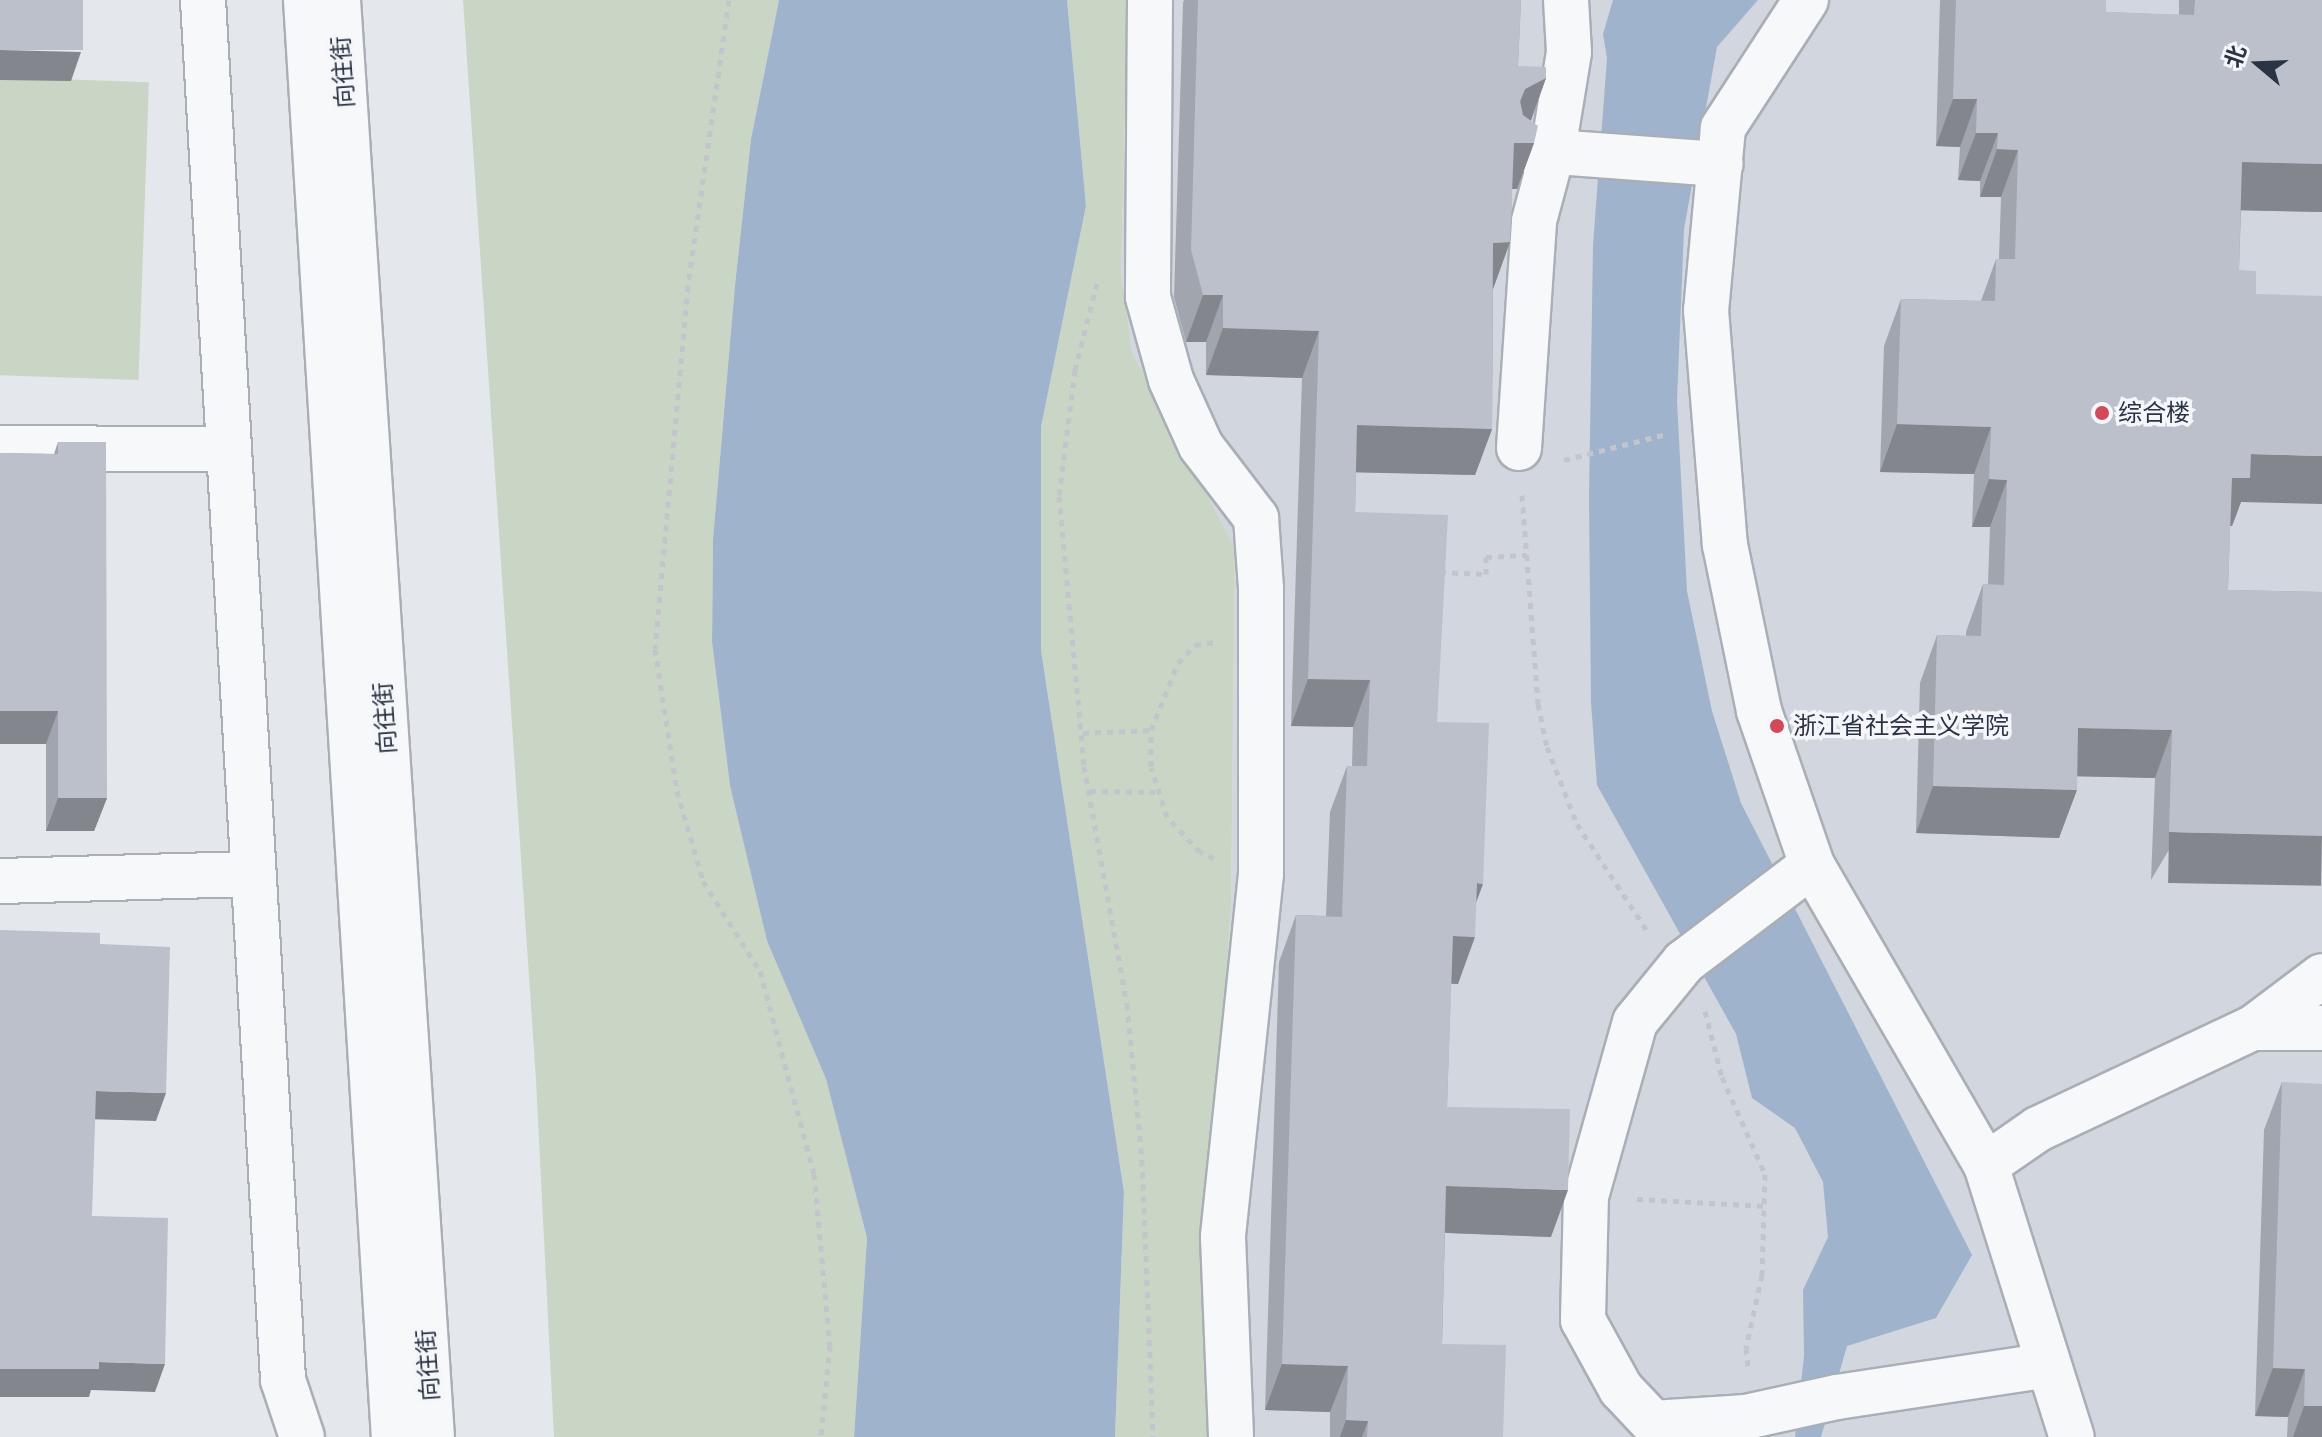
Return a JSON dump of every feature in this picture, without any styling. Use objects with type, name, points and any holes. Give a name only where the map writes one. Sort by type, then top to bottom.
[{"type":"street","points":[[203,0],[283,1380],[302,1437]]},
{"type":"street","name":"向往街","points":[[306,0],[394,1437]]},
{"type":"street","name":"向往街","points":[[338,0],[432,1437]]},
{"type":"street","points":[[1150,0],[1148,297],[1171,380],[1201,446],[1256,518],[1261,588],[1258,634],[1261,874],[1223,1237],[1231,1437]]},
{"type":"street","points":[[1539,454],[1534,221],[1553,151],[1569,52],[1566,0]]},
{"type":"street","points":[[1806,0],[1723,128],[1713,164],[1706,310],[1725,545],[1759,711],[1802,871],[1986,1165],[2072,1437]]},
{"type":"street","points":[[1553,151],[1713,164]]},
{"type":"street","points":[[0,448],[229,449]]},
{"type":"street","points":[[1802,871],[1684,962],[1635,1022],[1586,1196],[1583,1320],[1621,1389],[1650,1430],[1746,1417],[1837,1397],[2048,1365]]},
{"type":"street","points":[[0,881],[253,874]]},
{"type":"street","points":[[1986,1165],[2038,1129],[2253,1028],[2322,976]]},
{"type":"street","points":[[2253,1028],[2322,1028]]},
{"type":"path","points":[[729,0],[688,286],[655,649],[677,791],[703,881],[760,971],[814,1174],[830,1345],[821,1437]]},
{"type":"path","points":[[1083,334],[1059,496],[1090,791],[1127,1004],[1142,1160],[1153,1437]]},
{"type":"path","points":[[1539,454],[1679,431]]},
{"type":"path","points":[[1437,587],[1438,572],[1486,574],[1486,557],[1527,555]]},
{"type":"path","points":[[1258,634],[1195,645],[1178,663],[1151,730],[1155,792],[1167,817],[1200,852],[1261,874]]},
{"type":"path","points":[[1083,733],[1151,730]]},
{"type":"path","points":[[1090,791],[1155,792]]},
{"type":"path","points":[[1586,1196],[1766,1206]]},
{"type":"shaded area","name":"浙江省社会主义学院","points":[[1128,0],[2322,0],[2322,1437],[1216,1437],[1217,1125],[1231,904],[1235,548],[1132,352],[1121,272]]},
{"type":"green space","points":[[463,0],[779,0],[751,139],[735,285],[713,539],[712,642],[730,786],[767,941],[826,1079],[867,1238],[854,1437],[554,1437],[536,1080]]},
{"type":"green space","points":[[1067,0],[1128,0],[1121,272],[1132,352],[1235,548],[1231,904],[1217,1125],[1216,1437],[1115,1437],[1124,1192],[1041,650],[1041,427],[1086,206]]},
{"type":"green space","points":[[0,77],[149,82],[139,380],[0,375]]},
{"type":"water","points":[[779,0],[1067,0],[1086,206],[1041,427],[1041,650],[1124,1192],[1115,1437],[854,1437],[867,1238],[826,1079],[767,941],[730,786],[712,642],[713,539],[735,285],[751,139]]},
{"type":"water","points":[[1613,0],[1758,0],[1717,47],[1684,229],[1677,401],[1687,591],[1712,711],[1741,803],[1972,1255],[1936,1318],[1847,1346],[1821,1437],[1795,1437],[1804,1356],[1803,1290],[1828,1237],[1823,1182],[1795,1128],[1752,1098],[1736,1034],[1597,785],[1591,702],[1589,498],[1593,245],[1607,58],[1603,34]]},
{"type":"building","points":[[0,0],[83,0],[83,50],[0,50]]},
{"type":"building","points":[[1198,0],[1521,0],[1518,66],[1546,67],[1546,78],[1525,89],[1520,101],[1523,115],[1538,126],[1534,143],[1514,143],[1510,242],[1493,243],[1492,429],[1357,425],[1355,512],[1448,515],[1437,722],[1489,723],[1483,884],[1477,883],[1475,937],[1453,936],[1447,1107],[1570,1109],[1568,1190],[1446,1186],[1442,1344],[1506,1345],[1503,1437],[1367,1437],[1368,1421],[1346,1420],[1348,1366],[1282,1364],[1296,915],[1342,917],[1347,766],[1367,766],[1370,680],[1308,679],[1319,331],[1223,328],[1223,295],[1203,295],[1191,250]]},
{"type":"building","name":"综合楼","points":[[1956,0],[2106,0],[2106,12],[2194,15],[2195,0],[2322,0],[2322,164],[2242,162],[2239,270],[2256,271],[2256,294],[2322,296],[2322,456],[2251,454],[2250,478],[2232,478],[2228,590],[2322,592],[2322,836],[2169,832],[2172,730],[2078,728],[2077,790],[1933,786],[1937,635],[1981,636],[1983,584],[2004,585],[2007,480],[1989,479],[1991,427],[1897,424],[1901,299],[1995,301],[1996,259],[2015,259],[2018,150],[1997,149],[1998,133],[1976,133],[1977,99],[1953,99]]},
{"type":"building","points":[[58,442],[106,442],[107,798],[58,798],[58,711],[0,711],[0,453],[58,454]]},
{"type":"building","points":[[0,930],[100,933],[100,944],[170,947],[166,1093],[96,1091],[92,1216],[168,1218],[165,1364],[99,1362],[99,1369],[0,1369]]},
{"type":"building","points":[[2282,1082],[2322,1084],[2322,1406],[2304,1406],[2305,1369],[2273,1368]]},
{"type":"place","name":"综合楼","points":[[2102,413]]},
{"type":"place","name":"浙江省社会主义学院","points":[[1777,726]]}]
